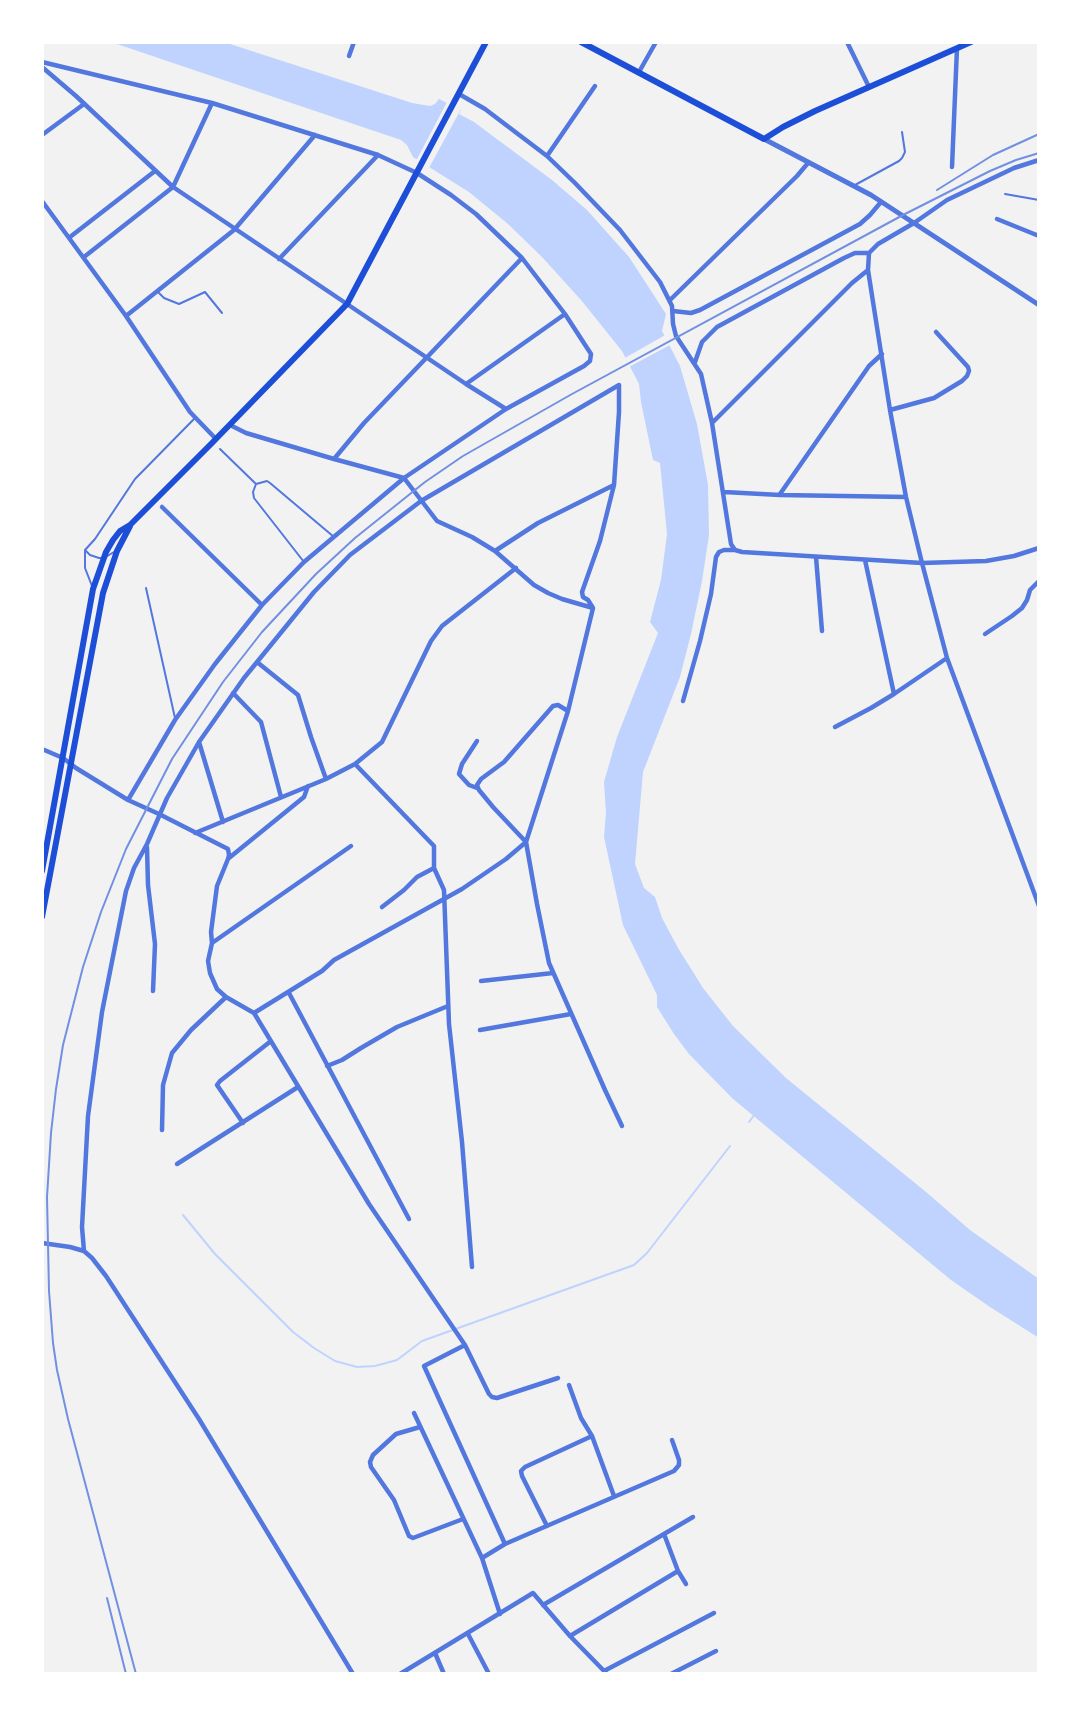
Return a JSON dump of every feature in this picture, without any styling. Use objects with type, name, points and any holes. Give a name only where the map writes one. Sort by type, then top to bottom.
[{"type":"main road","points":[[42,871],[93,589],[113,540],[230,425],[347,304],[486,42]]},
{"type":"main road","points":[[581,42],[764,139],[783,127],[971,42]]},
{"type":"main road","points":[[42,917],[103,593],[117,551],[130,525]]},
{"type":"street","points":[[349,56],[354,42]]},
{"type":"street","points":[[639,72],[656,42]]},
{"type":"street","points":[[847,42],[869,87]]},
{"type":"street","points":[[952,167],[957,48]]},
{"type":"street","points":[[42,62],[212,103],[378,155],[417,173],[476,214],[522,258],[565,314],[590,350],[591,357],[584,366],[506,409],[404,478],[304,562],[262,605],[215,664],[176,720],[128,800]]},
{"type":"street","points":[[42,67],[173,187],[234,230],[506,409]]},
{"type":"street","points":[[547,156],[596,86]]},
{"type":"street","points":[[459,94],[484,109],[547,156],[620,230],[647,263],[670,300],[676,336],[701,374],[712,423],[731,544],[735,550]]},
{"type":"street","points":[[84,257],[173,187],[212,103]]},
{"type":"street","points":[[42,135],[84,104]]},
{"type":"street","points":[[126,316],[234,230],[315,135]]},
{"type":"street","points":[[764,139],[881,202],[1039,305]]},
{"type":"street","points":[[279,260],[378,155]]},
{"type":"street","points":[[1039,160],[974,185],[878,243],[869,253],[868,270],[906,497],[947,658],[1039,906]]},
{"type":"street","points":[[670,300],[808,163]]},
{"type":"street","points":[[70,237],[155,171]]},
{"type":"street","points":[[42,201],[126,316],[195,418],[216,439]]},
{"type":"street","points":[[673,311],[691,313],[700,310],[860,224],[881,202]]},
{"type":"street","points":[[997,219],[1039,236]]},
{"type":"street","points":[[695,362],[702,342],[717,327],[844,258],[855,253],[869,253]]},
{"type":"street","points":[[334,459],[364,423],[522,258]]},
{"type":"street","points":[[712,423],[852,283],[868,270]]},
{"type":"street","points":[[466,384],[565,314]]},
{"type":"street","points":[[890,410],[934,398],[963,381],[967,376],[968,367],[936,332]]},
{"type":"street","points":[[780,495],[869,366],[882,354]]},
{"type":"street","points":[[84,1251],[82,1227],[88,1116],[102,1012],[126,891],[159,814],[200,742],[257,662],[340,564],[421,501],[619,385],[620,412],[614,485],[600,541],[582,592],[583,597],[591,603],[593,608],[568,711],[526,842],[553,973],[622,1126]]},
{"type":"street","points":[[230,425],[246,433],[404,478],[437,520],[495,551],[534,585],[548,593],[593,608]]},
{"type":"street","points":[[495,551],[538,524],[614,485]]},
{"type":"street","points":[[724,492],[906,497]]},
{"type":"street","points":[[162,507],[262,605]]},
{"type":"street","points":[[683,701],[711,594],[716,556],[724,549],[865,560],[958,563],[1014,556],[1039,548]]},
{"type":"street","points":[[816,557],[822,631]]},
{"type":"street","points":[[865,560],[894,694]]},
{"type":"street","points":[[195,833],[326,779],[355,764],[382,742],[431,641],[442,626],[516,568]]},
{"type":"street","points":[[985,634],[1022,608],[1030,590],[1039,581]]},
{"type":"street","points":[[835,727],[894,694],[947,658]]},
{"type":"street","points":[[257,662],[298,695],[310,737],[326,779]]},
{"type":"street","points":[[233,693],[261,722],[281,797]]},
{"type":"street","points":[[477,788],[481,779],[504,762],[553,706],[558,705],[568,711]]},
{"type":"street","points":[[477,741],[462,764],[459,774],[474,788],[477,788],[526,842]]},
{"type":"street","points":[[200,742],[223,822]]},
{"type":"street","points":[[42,749],[63,758],[128,800],[226,847],[229,852],[228,860],[217,886],[211,932],[212,943],[208,961],[217,989],[226,997],[254,1013],[369,1204],[465,1344],[492,1397],[497,1398],[558,1378]]},
{"type":"street","points":[[355,764],[433,843],[435,849],[434,868],[444,890],[445,900],[448,1006],[472,1267]]},
{"type":"street","points":[[228,860],[304,797],[308,786]]},
{"type":"street","points":[[254,1013],[289,993],[334,960],[445,900],[506,859],[526,842]]},
{"type":"street","points":[[147,844],[148,885],[155,944],[153,991]]},
{"type":"street","points":[[212,943],[351,846]]},
{"type":"street","points":[[382,908],[417,877],[434,868]]},
{"type":"street","points":[[481,981],[553,973]]},
{"type":"street","points":[[289,993],[409,1219]]},
{"type":"street","points":[[162,1130],[163,1085],[172,1053],[191,1030],[226,997]]},
{"type":"street","points":[[327,1066],[342,1060],[397,1028],[448,1006]]},
{"type":"street","points":[[480,1030],[571,1014]]},
{"type":"street","points":[[243,1123],[217,1085],[271,1041]]},
{"type":"street","points":[[177,1164],[298,1087]]},
{"type":"street","points":[[42,1243],[70,1246],[84,1251],[106,1276],[199,1419],[353,1674]]},
{"type":"street","points":[[465,1344],[424,1366],[505,1544]]},
{"type":"street","points":[[568,1385],[581,1418],[592,1436],[614,1497]]},
{"type":"street","points":[[414,1413],[482,1558],[500,1614]]},
{"type":"street","points":[[420,1427],[396,1434],[373,1455],[370,1462],[371,1467],[394,1500],[409,1536],[413,1538],[463,1518]]},
{"type":"street","points":[[547,1526],[521,1471],[525,1467],[592,1436]]},
{"type":"street","points":[[482,1558],[505,1544],[674,1471],[679,1465],[679,1460],[672,1440]]},
{"type":"street","points":[[543,1605],[693,1517]]},
{"type":"street","points":[[664,1534],[678,1571],[686,1584]]},
{"type":"street","points":[[570,1636],[678,1571]]},
{"type":"street","points":[[400,1674],[532,1593],[605,1672],[714,1613]]},
{"type":"street","points":[[468,1634],[489,1674]]},
{"type":"street","points":[[671,1674],[716,1651]]},
{"type":"street","points":[[435,1653],[444,1674]]},
{"type":"lane","points":[[852,186],[902,158],[905,153],[902,132]]},
{"type":"lane","points":[[1005,194],[1039,200]]},
{"type":"lane","points":[[157,291],[164,298],[179,304],[205,292],[222,313]]},
{"type":"lane","points":[[93,589],[85,568],[84,550],[95,538],[135,479],[195,418]]},
{"type":"lane","points":[[220,450],[256,484]]},
{"type":"lane","points":[[256,484],[267,481],[270,483],[333,537]]},
{"type":"lane","points":[[256,484],[253,492],[254,498],[304,562]]},
{"type":"lane","points":[[84,550],[93,557],[104,558],[117,551]]},
{"type":"lane","points":[[146,588],[176,720]]},
{"type":"water","points":[[111,42],[224,42],[412,103],[430,106],[439,99],[461,110],[459,114],[474,122],[552,180],[587,210],[629,257],[666,314],[662,331],[680,366],[697,424],[708,485],[709,535],[691,634],[680,677],[643,772],[635,864],[644,888],[655,897],[662,918],[703,988],[733,1026],[786,1078],[970,1230],[1039,1279],[1039,1338],[951,1280],[732,1098],[689,1054],[657,1007],[657,995],[623,925],[604,837],[606,813],[604,782],[617,737],[658,633],[650,622],[661,580],[667,534],[660,463],[653,460],[639,384],[622,351],[581,300],[508,224],[469,192],[413,157],[407,145],[401,140]]},
{"type":"pier","points":[[447,102],[461,109],[429,168],[416,161]]},
{"type":"pier","points":[[667,334],[672,344],[627,368],[623,359]]},
{"type":"waterway","points":[[749,1122],[755,1114]]},
{"type":"waterway","points":[[183,1215],[215,1254],[293,1332],[335,1361],[357,1367],[375,1366],[397,1360],[422,1341],[634,1265],[647,1253],[730,1146]]},
{"type":"railway","points":[[937,190],[993,155],[1039,134]]},
{"type":"railway","points":[[136,1674],[57,1370],[49,1291],[47,1197],[56,1089],[63,1045],[83,967],[101,912],[126,849],[172,759],[223,682],[262,632],[316,574],[355,538],[425,482],[463,456],[572,394],[903,215],[990,171],[1039,153]]},
{"type":"railway","points":[[107,1598],[126,1674]]}]
